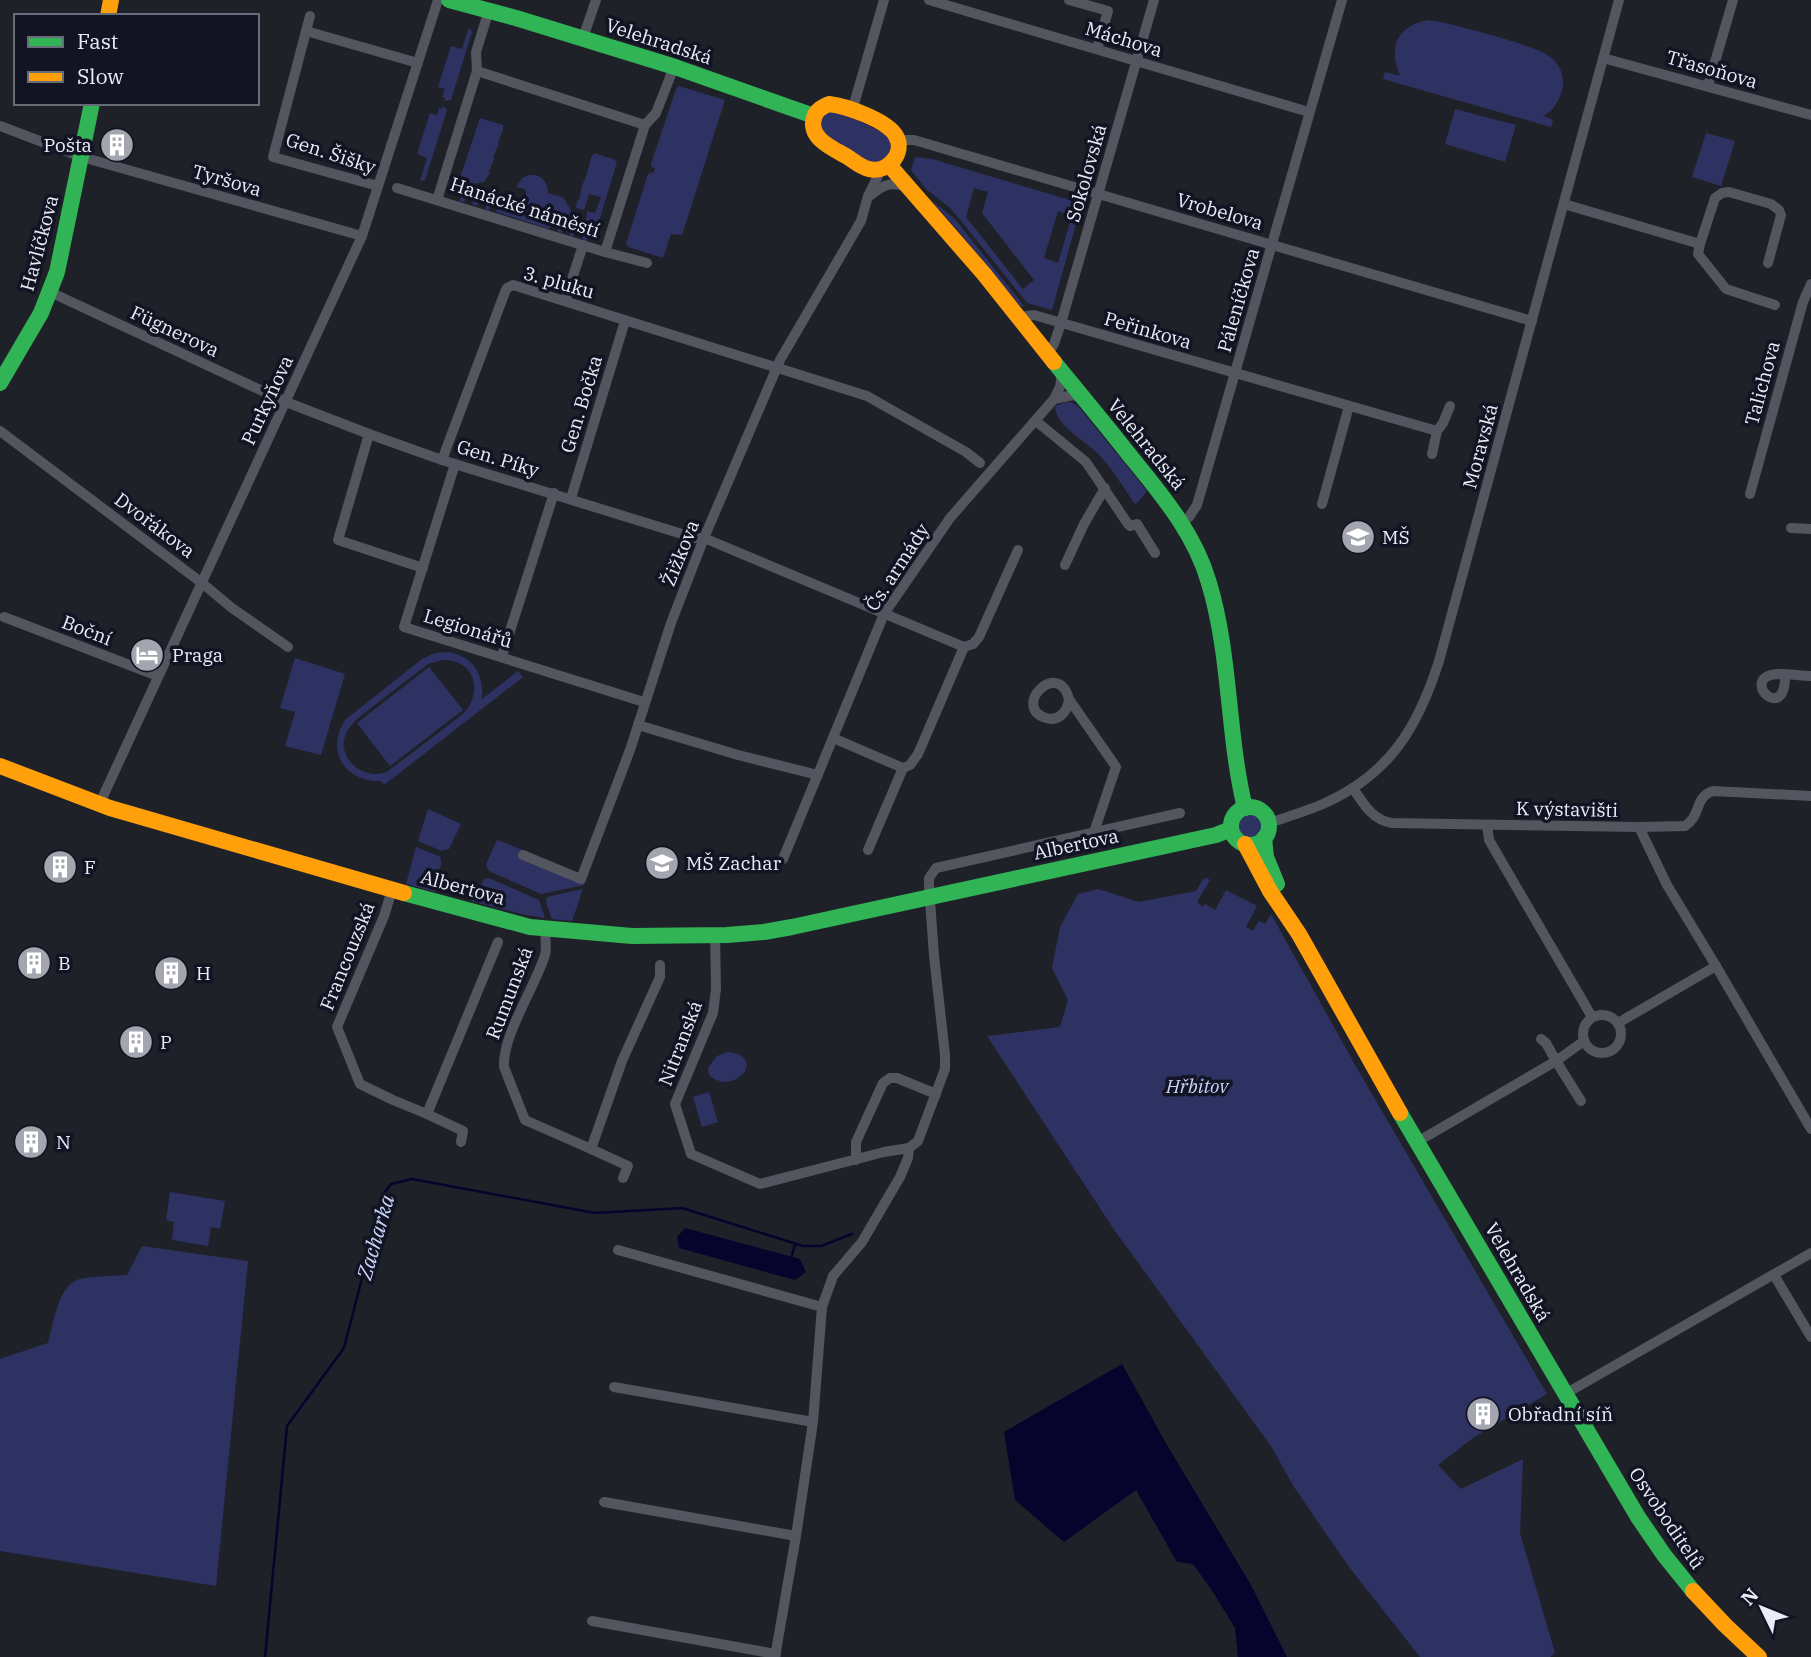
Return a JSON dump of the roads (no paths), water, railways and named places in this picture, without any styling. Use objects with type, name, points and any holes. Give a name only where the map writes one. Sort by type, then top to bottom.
[{"type":"main road","name":"Velehradská","points":[[449,0],[674,67],[814,117]]},
{"type":"main road","points":[[829,104],[852,111],[891,130],[898,141],[897,155],[885,168],[871,170],[860,165],[820,140],[814,130],[812,124],[818,110],[829,104]]},
{"type":"main road","name":"Havlíčkova","points":[[0,383],[41,313],[50,292],[61,258],[92,105]]},
{"type":"main road","name":"Velehradská","points":[[885,168],[912,190],[977,265],[1181,523],[1202,562],[1216,610],[1236,772],[1245,808]]},
{"type":"main road","name":"Albertova","points":[[0,765],[99,805],[393,890],[530,927],[632,936],[716,935],[778,929],[1216,835],[1231,828]]},
{"type":"main road","points":[[1231,828],[1233,817],[1245,808],[1258,809],[1267,817],[1266,830],[1255,844],[1245,844]]},
{"type":"main road","name":"Velehradská","points":[[1231,828],[1236,838],[1245,844],[1270,891],[1299,934],[1417,1142],[1582,1422]]},
{"type":"main road","name":"Velehradská","points":[[1266,830],[1266,857],[1299,934]]},
{"type":"main road","name":"Osvoboditelů","points":[[1582,1422],[1638,1517],[1669,1562],[1724,1625],[1759,1657]]},
{"type":"street","name":"Purkyňova","points":[[99,805],[362,236],[438,0]]},
{"type":"street","points":[[583,38],[596,0]]},
{"type":"street","points":[[852,111],[884,0]]},
{"type":"street","name":"Máchova","points":[[929,0],[947,2],[1309,112]]},
{"type":"street","points":[[1069,0],[1109,6],[1097,49]]},
{"type":"street","name":"Sokolovská","points":[[1048,354],[1061,323],[1154,0]]},
{"type":"street","name":"Páleníčkova","points":[[1181,523],[1197,505],[1342,0]]},
{"type":"street","name":"Moravská","points":[[1266,830],[1353,788],[1374,772],[1392,755],[1425,703],[1441,654],[1619,0]]},
{"type":"street","points":[[1708,86],[1734,0]]},
{"type":"street","name":"Hanácké náměstí","points":[[489,10],[475,52],[477,71],[437,200],[647,263]]},
{"type":"street","name":"Gen. Šišky","points":[[310,16],[273,157],[378,186]]},
{"type":"street","points":[[306,31],[418,63]]},
{"type":"street","name":"Třasoňova","points":[[1603,58],[1811,115]]},
{"type":"street","name":"Hanácké náměstí","points":[[606,252],[645,125],[656,113],[674,67]]},
{"type":"street","points":[[477,71],[645,125]]},
{"type":"street","name":"Tyršova","points":[[0,126],[82,157],[362,236]]},
{"type":"street","name":"Vrobelova","points":[[898,141],[914,140],[1532,321]]},
{"type":"street","points":[[860,165],[866,178],[869,197]]},
{"type":"street","name":"Žižkova","points":[[523,855],[581,879],[704,538],[787,346],[861,221],[869,197],[885,168]]},
{"type":"street","points":[[869,197],[881,186],[890,183],[912,190]]},
{"type":"street","points":[[397,188],[437,200]]},
{"type":"street","points":[[1768,263],[1781,215],[1779,210],[1771,204],[1729,191],[1715,198],[1698,254],[1726,289],[1775,305]]},
{"type":"street","points":[[1564,204],[1700,244]]},
{"type":"street","points":[[565,301],[583,245]]},
{"type":"street","name":"Talichova","points":[[1751,494],[1803,302],[1811,284]]},
{"type":"street","name":"3. pluku","points":[[442,460],[507,288],[517,285],[867,396],[980,463]]},
{"type":"street","name":"Fügnerova","points":[[50,292],[286,402]]},
{"type":"street","name":"Peřinkova","points":[[1019,319],[1034,315],[1437,431]]},
{"type":"street","name":"Gen. Bočka","points":[[571,498],[625,321]]},
{"type":"street","points":[[1054,399],[1060,387],[1062,372]]},
{"type":"street","points":[[1054,399],[1073,395],[1085,400]]},
{"type":"street","name":"Čs. armády","points":[[783,859],[884,614],[950,518],[1054,399]]},
{"type":"street","name":"Gen. Píky","points":[[286,402],[442,460],[695,538],[704,538],[964,646]]},
{"type":"street","points":[[1322,504],[1349,406]]},
{"type":"street","points":[[1432,454],[1437,431],[1450,406]]},
{"type":"street","points":[[1036,421],[1086,462],[1128,524],[1137,524],[1155,554]]},
{"type":"street","name":"Dvořákova","points":[[0,431],[288,648]]},
{"type":"street","points":[[369,434],[338,540],[423,568]]},
{"type":"street","name":"Legionářů","points":[[455,464],[404,626],[644,702]]},
{"type":"street","points":[[1065,565],[1105,488]]},
{"type":"street","points":[[502,656],[554,493]]},
{"type":"street","points":[[1791,528],[1811,529]]},
{"type":"street","points":[[868,850],[903,768],[910,765],[918,754],[964,646],[973,644],[979,637],[1018,550]]},
{"type":"street","name":"Boční","points":[[5,617],[158,676]]},
{"type":"street","points":[[1785,675],[1811,676]]},
{"type":"street","points":[[1069,699],[1116,767],[1094,832]]},
{"type":"street","points":[[638,725],[738,755],[818,775]]},
{"type":"street","points":[[833,738],[903,768]]},
{"type":"street","name":"K výstavišti","points":[[1353,788],[1373,815],[1385,822],[1487,825],[1685,826],[1695,817],[1700,800],[1713,791],[1811,796]]},
{"type":"street","name":"Albertova","points":[[929,897],[929,878],[936,868],[1180,813]]},
{"type":"street","points":[[1487,825],[1489,839],[1592,1017]]},
{"type":"street","name":"K výstavišti","points":[[1639,827],[1667,885],[1716,966]]},
{"type":"street","name":"Francouzská","points":[[393,890],[337,1027],[360,1084],[463,1131],[461,1142]]},
{"type":"street","points":[[592,1621],[776,1655],[813,1423],[822,1307],[833,1276],[862,1242],[900,1177],[909,1149],[918,1141],[945,1069],[929,897]]},
{"type":"street","name":"Rumunská","points":[[545,928],[546,952],[509,1039],[504,1067],[526,1120],[628,1166],[623,1178]]},
{"type":"street","name":"Nitranská","points":[[716,935],[713,1013],[676,1104],[691,1154],[760,1184],[884,1152],[909,1149]]},
{"type":"street","points":[[427,1114],[498,942]]},
{"type":"street","points":[[592,1149],[622,1061],[660,977],[660,965]]},
{"type":"street","points":[[1618,1023],[1716,966],[1811,1129]]},
{"type":"street","points":[[1606,1015],[1618,1023],[1621,1030],[1618,1043],[1608,1052],[1594,1051],[1584,1041],[1583,1028],[1592,1017],[1606,1015]]},
{"type":"street","points":[[1541,1039],[1581,1101]]},
{"type":"street","points":[[1417,1142],[1556,1061],[1584,1041]]},
{"type":"street","points":[[856,1160],[856,1142],[883,1083],[890,1078],[897,1078],[936,1094]]},
{"type":"street","points":[[618,1250],[822,1307]]},
{"type":"street","points":[[1565,1394],[1811,1253]]},
{"type":"street","points":[[1773,1275],[1811,1337]]},
{"type":"street","points":[[614,1387],[813,1423]]},
{"type":"street","points":[[604,1502],[796,1536]]},
{"type":"waterway","name":"Zacharka","points":[[265,1657],[287,1426],[344,1348],[384,1193],[391,1184],[412,1179],[595,1213],[682,1208],[803,1246],[821,1246],[852,1234]]},
{"type":"waterway","points":[[791,1258],[795,1245]]},
{"type":"place","name":"Pošta","points":[[117,145]]},
{"type":"place","name":"MŠ","points":[[1358,537]]},
{"type":"place","name":"Praga","points":[[147,655]]},
{"type":"place","name":"MŠ Zachar","points":[[662,863]]},
{"type":"place","name":"F","points":[[60,867]]},
{"type":"place","name":"B","points":[[34,963]]},
{"type":"place","name":"H","points":[[171,973]]},
{"type":"place","name":"P","points":[[136,1042]]},
{"type":"place","name":"N","points":[[31,1142]]},
{"type":"place","name":"Obřadní síň","points":[[1483,1414]]},
{"type":"park label","name":"Hřbitov","points":[[1197,1086]]}]
